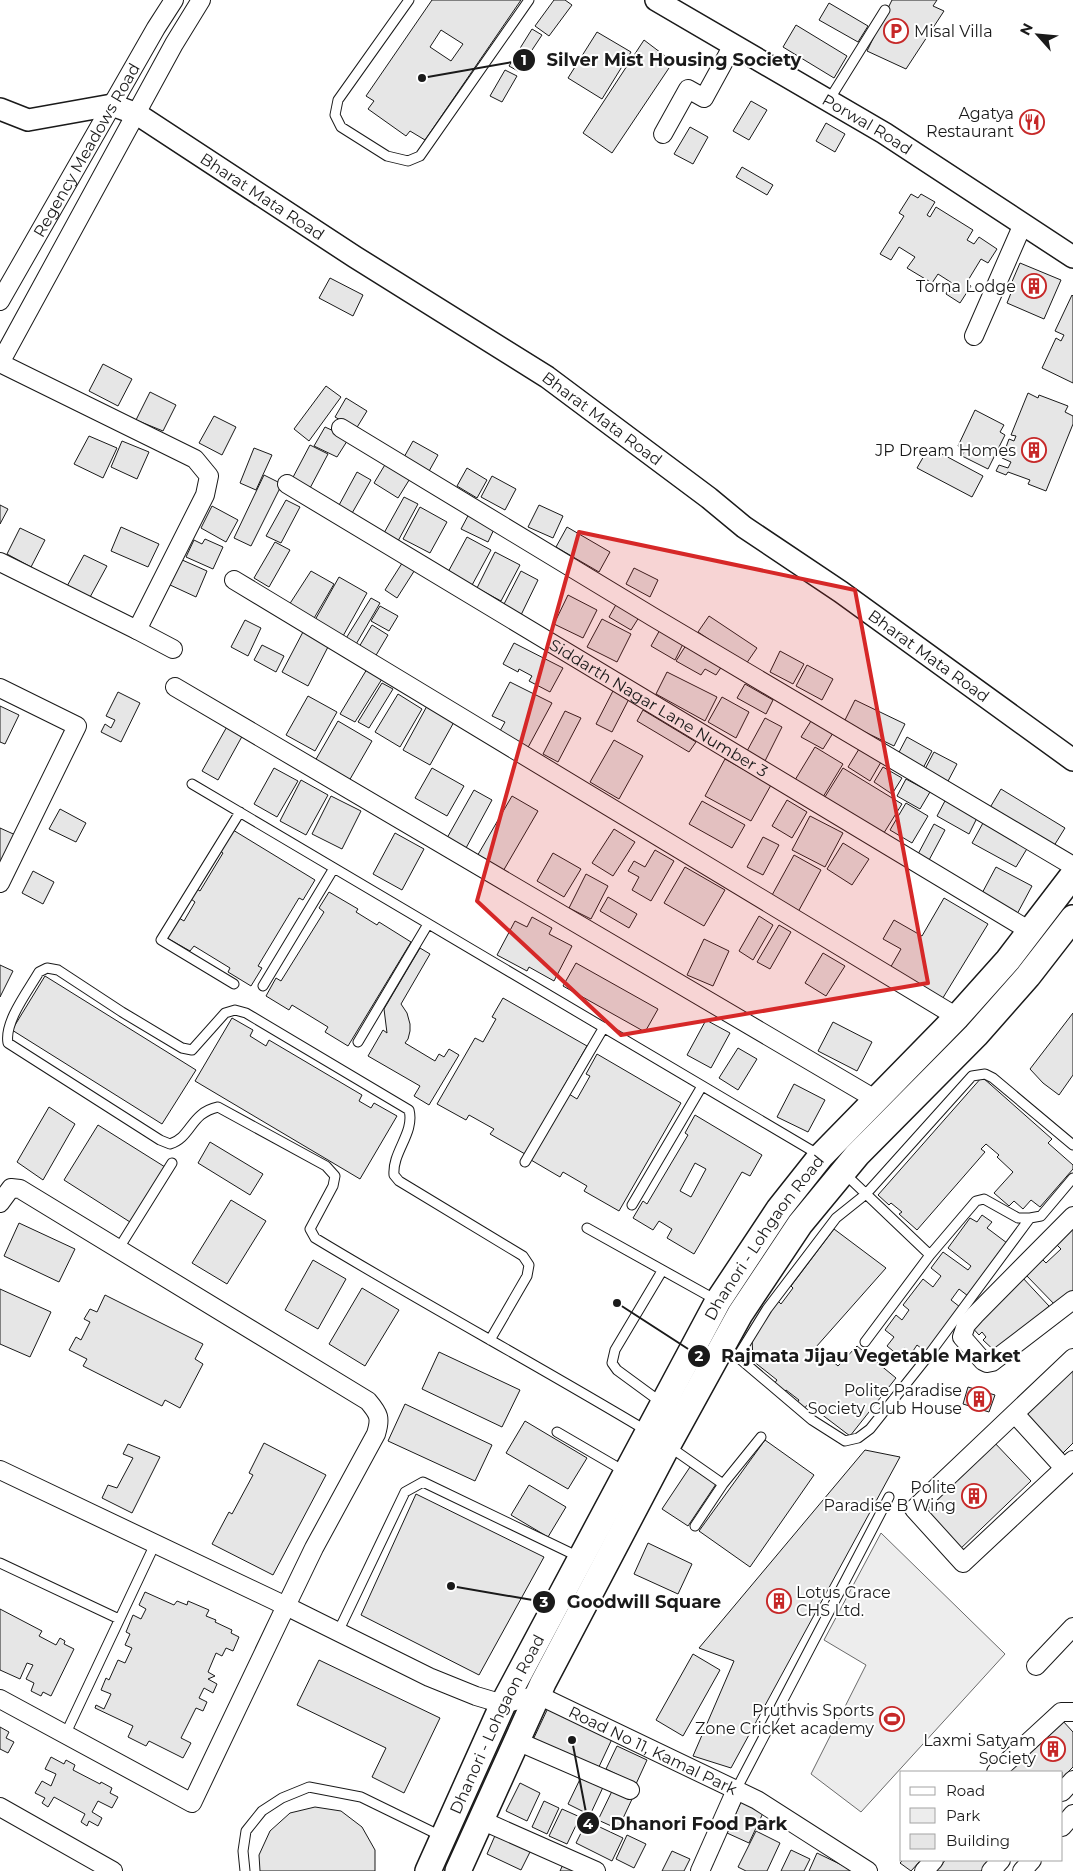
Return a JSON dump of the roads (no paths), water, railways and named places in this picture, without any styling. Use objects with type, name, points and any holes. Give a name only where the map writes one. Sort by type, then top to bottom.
[{"type":"main road","name":"Dhanori - Lohgaon Road","points":[[428,1871],[502,1704],[627,1473],[658,1439],[730,1351],[740,1314],[800,1224],[832,1164],[875,1099],[957,1017],[1008,960],[1073,875]]},
{"type":"main road","name":"Dhanori - Lohgaon Road","points":[[458,1871],[658,1439],[664,1404],[718,1301],[779,1208],[832,1164],[857,1155],[976,1035],[1028,976],[1073,918]]},
{"type":"street","name":"Regency Meadows Road","points":[[0,301],[156,28],[174,0]]},
{"type":"street","points":[[137,630],[205,495],[209,476],[194,459],[0,363],[174,44],[201,0]]},
{"type":"street","name":"Porwal Road","points":[[656,0],[884,133],[1073,257]]},
{"type":"street","points":[[663,134],[688,89],[704,98],[733,45]]},
{"type":"street","points":[[0,109],[28,120],[112,105]]},
{"type":"street","name":"Bharat Mata Road","points":[[112,105],[137,114],[355,257],[547,377],[709,498],[744,528],[841,592],[1073,760]]},
{"type":"street","points":[[974,336],[1023,224]]},
{"type":"street","points":[[341,428],[653,617],[1073,866]]},
{"type":"street","name":"Siddarth Nagar Lane Number 3","points":[[286,484],[1030,931]]},
{"type":"street","points":[[0,562],[173,649]]},
{"type":"street","points":[[234,580],[957,1017]]},
{"type":"street","points":[[175,687],[875,1099]]},
{"type":"street","points":[[0,688],[77,726],[0,883]]},
{"type":"street","points":[[0,1699],[192,1803],[314,1548],[374,1440],[380,1421],[377,1411],[368,1401],[20,1189],[11,1188],[1,1200]]},
{"type":"street","points":[[1073,1216],[970,1320],[962,1337],[984,1361],[992,1362],[1073,1300]]},
{"type":"street","points":[[1015,1414],[1069,1464],[963,1563],[914,1510],[1073,1358]]},
{"type":"street","points":[[0,1470],[286,1606],[429,1677],[476,1696],[502,1704],[538,1695]]},
{"type":"street","points":[[1036,1666],[1073,1628]]},
{"type":"street","name":"Road No 11, Kamal Park","points":[[538,1695],[757,1800],[868,1871]]},
{"type":"street","points":[[997,1771],[1061,1712],[1073,1712]]},
{"type":"street","points":[[517,1741],[630,1790]]},
{"type":"street","points":[[1063,1791],[1073,1780]]},
{"type":"street","points":[[700,1871],[736,1790]]},
{"type":"street","points":[[0,1806],[113,1871]]},
{"type":"street","points":[[1063,1826],[1073,1814]]},
{"type":"street","points":[[481,1820],[596,1871]]},
{"type":"street","points":[[924,1871],[933,1861]]},
{"type":"street","points":[[991,1871],[1000,1861]]},
{"type":"street","points":[[1022,1871],[1031,1861]]},
{"type":"lane","points":[[409,0],[338,100],[335,115],[341,127],[386,156],[408,161],[420,156],[529,0]]},
{"type":"lane","points":[[828,100],[885,10]]},
{"type":"lane","points":[[192,784],[832,1164],[930,1256]]},
{"type":"lane","points":[[234,984],[161,940],[240,812]]},
{"type":"lane","points":[[263,986],[334,868]]},
{"type":"lane","points":[[358,1042],[428,924]]},
{"type":"lane","points":[[490,1340],[527,1276],[529,1265],[523,1256],[399,1181],[394,1175],[393,1166],[410,1125],[408,1110],[246,1013],[235,1010],[225,1013],[192,1050],[182,1048],[58,970],[47,968],[39,972],[10,1022],[6,1034],[8,1043],[160,1140],[170,1144],[178,1142],[201,1113],[218,1106],[326,1166],[335,1176],[333,1186],[310,1229],[315,1238],[410,1296],[490,1340],[658,1439],[723,1484]]},
{"type":"lane","points":[[525,1162],[604,1027]]},
{"type":"lane","points":[[1030,1218],[925,1360],[870,1428],[858,1438],[845,1441],[812,1420],[730,1351],[767,1309],[836,1218],[866,1194],[972,1076],[985,1074],[993,1078],[1073,1145]]},
{"type":"lane","points":[[632,1204],[702,1086]]},
{"type":"lane","points":[[119,1248],[172,1163]]},
{"type":"lane","points":[[865,1342],[930,1256],[976,1201],[984,1199],[1018,1218],[1042,1216],[1073,1178]]},
{"type":"lane","points":[[588,1228],[718,1301]]},
{"type":"lane","points":[[662,1270],[614,1350],[612,1363],[618,1370],[664,1404]]},
{"type":"lane","points":[[557,1432],[627,1473]]},
{"type":"lane","points":[[695,1526],[723,1484],[761,1437]]},
{"type":"lane","points":[[338,1632],[405,1492],[423,1482],[581,1558]]},
{"type":"lane","points":[[736,1790],[889,1497]]},
{"type":"lane","points":[[65,1735],[155,1544]]},
{"type":"lane","points":[[0,1563],[119,1619]]},
{"type":"lane","points":[[245,1871],[243,1851],[246,1831],[262,1811],[282,1798],[309,1787],[362,1797],[443,1837]]},
{"type":"place","name":"Misal Villa","points":[[896,31]]},
{"type":"place","name":"Silver Mist Housing Society","points":[[422,78]]},
{"type":"place","name":"Agatya Restaurant","points":[[1032,122]]},
{"type":"place","name":"Torna Lodge","points":[[1034,286]]},
{"type":"place","name":"JP Dream Homes","points":[[1034,450]]},
{"type":"place","name":"Rajmata Jijau Vegetable Market","points":[[617,1303]]},
{"type":"place","name":"Polite Paradise Society Club House","points":[[979,1399]]},
{"type":"place","name":"Polite Paradise B Wing","points":[[974,1496]]},
{"type":"place","name":"Goodwill Square","points":[[451,1586]]},
{"type":"place","name":"Lotus Grace CHS Ltd.","points":[[779,1601]]},
{"type":"place","name":"Pruthvis Sports Zone Cricket academy","points":[[892,1719]]},
{"type":"place","name":"Dhanori Food Park","points":[[572,1740]]},
{"type":"place","name":"Laxmi Satyam Society","points":[[1053,1749]]}]
